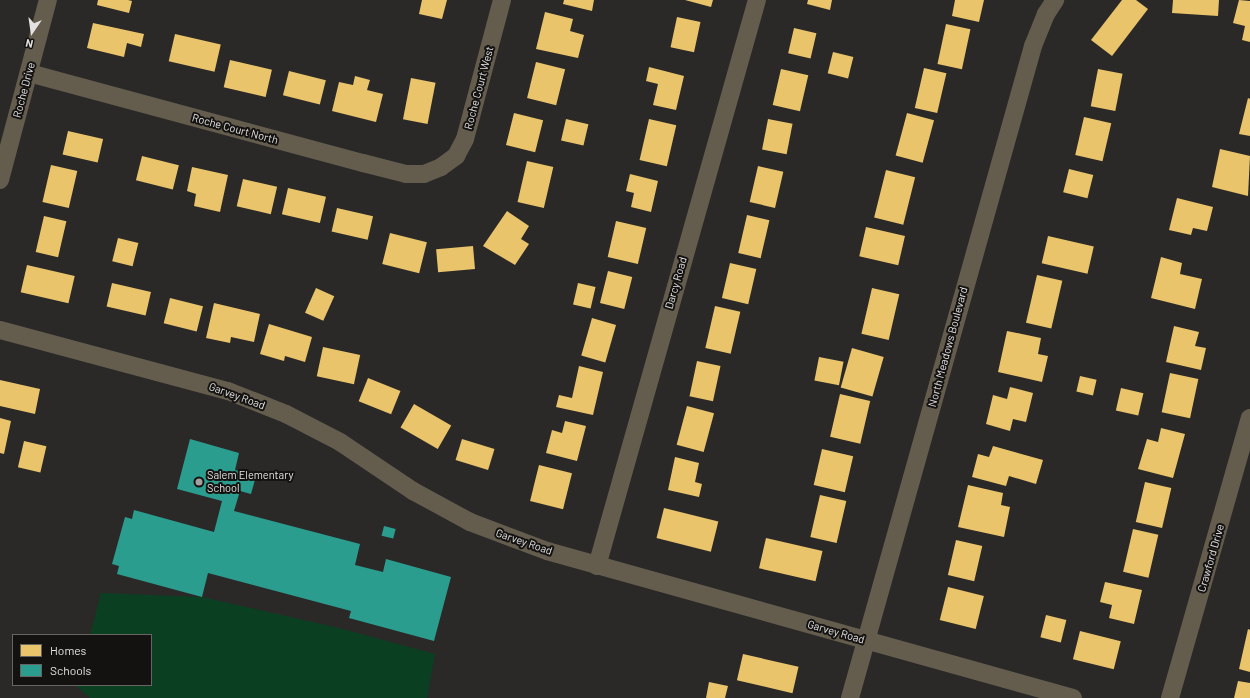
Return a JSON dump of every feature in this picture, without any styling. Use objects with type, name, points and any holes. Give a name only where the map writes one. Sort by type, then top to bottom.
[{"type":"street","name":"Roche Drive","points":[[0,180],[48,0]]},
{"type":"street","name":"Roche Court West","points":[[441,167],[456,156],[465,139],[502,0]]},
{"type":"street","name":"Darcy Road","points":[[597,566],[757,0]]},
{"type":"street","name":"North Meadows Boulevard","points":[[850,698],[1033,46],[1046,14],[1055,0]]},
{"type":"street","name":"Roche Court North","points":[[29,73],[406,174],[424,174],[441,167]]},
{"type":"street","name":"Garvey Road","points":[[0,330],[228,391],[286,414],[340,442],[413,491],[470,522],[548,551],[597,566],[1073,698]]},
{"type":"street","name":"Crawford Drive","points":[[1170,698],[1250,418]]},
{"type":"green space","points":[[101,593],[202,597],[339,628],[435,654],[427,698],[90,698],[76,686],[152,686],[152,634],[90,634]]},
{"type":"building: Homes","points":[[98,0],[132,1],[129,13],[97,5]]},
{"type":"building: Homes","points":[[422,0],[447,0],[442,19],[419,14]]},
{"type":"building: Homes","points":[[564,0],[594,0],[592,11],[563,4]]},
{"type":"building: Homes","points":[[685,0],[713,0],[711,7]]},
{"type":"building: Homes","points":[[808,0],[832,0],[830,10],[807,4]]},
{"type":"building: Homes","points":[[955,0],[984,0],[979,22],[952,16]]},
{"type":"building: Homes","points":[[1122,0],[1136,0],[1148,9],[1112,56],[1091,40]]},
{"type":"building: Homes","points":[[1173,0],[1219,0],[1218,16],[1172,13]]},
{"type":"building: Homes","points":[[1239,0],[1250,1],[1250,42],[1242,40],[1245,26],[1233,23]]},
{"type":"building: Homes","points":[[545,12],[573,19],[570,31],[584,35],[578,58],[536,49]]},
{"type":"building: Homes","points":[[677,17],[700,22],[694,52],[671,47]]},
{"type":"building: Homes","points":[[93,23],[144,34],[141,47],[127,43],[124,57],[87,48]]},
{"type":"building: Homes","points":[[946,24],[970,29],[962,69],[937,64]]},
{"type":"building: Homes","points":[[794,28],[816,33],[811,59],[788,53]]},
{"type":"building: Homes","points":[[175,34],[221,45],[214,72],[169,61]]},
{"type":"building: Homes","points":[[833,52],[853,57],[848,78],[828,73]]},
{"type":"building: Homes","points":[[230,60],[272,70],[266,97],[224,87]]},
{"type":"building: Homes","points":[[536,62],[565,69],[556,105],[527,98]]},
{"type":"building: Homes","points":[[649,67],[684,76],[676,110],[653,105],[658,84],[646,81]]},
{"type":"building: Homes","points":[[924,68],[946,73],[937,113],[915,108]]},
{"type":"building: Homes","points":[[781,69],[808,75],[800,111],[773,105]]},
{"type":"building: Homes","points":[[1098,69],[1123,74],[1115,111],[1091,106]]},
{"type":"building: Homes","points":[[289,71],[326,80],[320,104],[283,95]]},
{"type":"building: Homes","points":[[355,76],[370,80],[367,90],[383,94],[376,122],[332,111],[339,82],[353,85]]},
{"type":"building: Homes","points":[[411,78],[436,83],[428,124],[403,119]]},
{"type":"building: Homes","points":[[1248,98],[1250,99],[1250,136],[1239,134]]},
{"type":"building: Homes","points":[[514,113],[543,120],[535,152],[506,145]]},
{"type":"building: Homes","points":[[907,113],[934,120],[923,163],[896,156]]},
{"type":"building: Homes","points":[[1084,117],[1111,123],[1103,161],[1075,155]]},
{"type":"building: Homes","points":[[566,119],[588,124],[583,146],[561,140]]},
{"type":"building: Homes","points":[[649,119],[676,125],[667,166],[640,160]]},
{"type":"building: Homes","points":[[768,119],[793,124],[787,154],[762,149]]},
{"type":"building: Homes","points":[[68,131],[103,139],[98,162],[63,154]]},
{"type":"building: Homes","points":[[1220,149],[1250,156],[1248,196],[1212,187]]},
{"type":"building: Homes","points":[[142,156],[179,165],[173,189],[136,180]]},
{"type":"building: Homes","points":[[527,161],[553,167],[544,208],[518,202]]},
{"type":"building: Homes","points":[[51,165],[77,171],[69,208],[42,202]]},
{"type":"building: Homes","points":[[758,166],[783,172],[775,208],[750,202]]},
{"type":"building: Homes","points":[[192,167],[228,175],[220,212],[194,206],[196,194],[187,191]]},
{"type":"building: Homes","points":[[1069,169],[1093,175],[1087,198],[1063,192]]},
{"type":"building: Homes","points":[[886,170],[915,177],[903,225],[874,218]]},
{"type":"building: Homes","points":[[630,174],[658,181],[651,212],[631,207],[634,193],[626,191]]},
{"type":"building: Homes","points":[[243,179],[277,187],[271,214],[237,206]]},
{"type":"building: Homes","points":[[288,188],[326,197],[320,223],[282,214]]},
{"type":"building: Homes","points":[[1177,198],[1213,207],[1207,231],[1193,228],[1191,235],[1169,230]]},
{"type":"building: Homes","points":[[337,208],[373,216],[368,240],[332,231]]},
{"type":"building: Homes","points":[[507,211],[529,226],[521,239],[529,244],[515,265],[483,246]]},
{"type":"building: Homes","points":[[747,215],[769,220],[761,258],[738,253]]},
{"type":"building: Homes","points":[[44,216],[66,221],[58,257],[36,252]]},
{"type":"building: Homes","points":[[616,221],[646,228],[638,264],[608,257]]},
{"type":"building: Homes","points":[[866,227],[905,236],[898,265],[859,256]]},
{"type":"building: Homes","points":[[390,233],[427,242],[419,273],[382,264]]},
{"type":"building: Homes","points":[[1048,236],[1094,247],[1087,274],[1042,263]]},
{"type":"building: Homes","points":[[118,238],[138,243],[133,266],[112,261]]},
{"type":"building: Homes","points":[[473,246],[475,269],[438,272],[436,249]]},
{"type":"building: Homes","points":[[1161,257],[1182,263],[1180,274],[1202,279],[1195,309],[1151,298]]},
{"type":"building: Homes","points":[[730,263],[756,269],[748,304],[722,298]]},
{"type":"building: Homes","points":[[27,265],[75,276],[68,303],[21,292]]},
{"type":"building: Homes","points":[[608,271],[632,277],[624,309],[600,303]]},
{"type":"building: Homes","points":[[1037,275],[1062,281],[1051,329],[1026,323]]},
{"type":"building: Homes","points":[[112,283],[151,292],[146,315],[107,306]]},
{"type":"building: Homes","points":[[578,283],[596,287],[591,308],[573,304]]},
{"type":"building: Homes","points":[[316,288],[334,296],[323,321],[305,313]]},
{"type":"building: Homes","points":[[872,288],[899,294],[889,340],[861,334]]},
{"type":"building: Homes","points":[[170,298],[203,306],[197,331],[164,323]]},
{"type":"building: Homes","points":[[214,303],[260,314],[254,342],[231,337],[230,343],[206,338]]},
{"type":"building: Homes","points":[[715,306],[740,312],[731,354],[705,348]]},
{"type":"building: Homes","points":[[592,318],[616,325],[605,362],[581,355]]},
{"type":"building: Homes","points":[[269,324],[312,337],[305,362],[285,356],[284,361],[260,354]]},
{"type":"building: Homes","points":[[1174,326],[1199,332],[1195,346],[1206,348],[1201,370],[1166,362]]},
{"type":"building: Homes","points":[[1007,331],[1041,338],[1038,354],[1048,356],[1042,382],[998,372]]},
{"type":"building: Homes","points":[[323,347],[360,355],[354,384],[317,376]]},
{"type":"building: Homes","points":[[852,348],[884,357],[872,397],[841,387]]},
{"type":"building: Homes","points":[[819,357],[844,362],[839,385],[814,381]]},
{"type":"building: Homes","points":[[697,361],[720,366],[713,401],[690,396]]},
{"type":"building: Homes","points":[[579,366],[603,372],[593,415],[556,407],[559,395],[572,398]]},
{"type":"building: Homes","points":[[1170,373],[1198,379],[1190,418],[1162,412]]},
{"type":"building: Homes","points":[[1080,376],[1097,380],[1093,395],[1076,392]]},
{"type":"building: Homes","points":[[368,378],[400,391],[391,414],[359,401]]},
{"type":"building: Homes","points":[[0,380],[40,389],[35,414],[0,406]]},
{"type":"building: Homes","points":[[1010,387],[1033,393],[1026,422],[1013,419],[1010,431],[986,424],[993,395],[1007,399]]},
{"type":"building: Homes","points":[[1121,388],[1143,393],[1138,416],[1116,410]]},
{"type":"building: Homes","points":[[840,394],[870,401],[860,444],[830,437]]},
{"type":"building: Homes","points":[[414,404],[451,426],[438,449],[400,427]]},
{"type":"building: Homes","points":[[687,406],[714,413],[704,452],[677,445]]},
{"type":"building: Homes","points":[[0,418],[11,421],[4,454],[0,453]]},
{"type":"building: Homes","points":[[565,421],[586,426],[577,461],[546,453],[552,430],[562,433]]},
{"type":"building: Homes","points":[[1161,428],[1185,434],[1173,478],[1138,469],[1147,439],[1158,442]]},
{"type":"building: Homes","points":[[462,439],[495,449],[488,470],[456,460]]},
{"type":"building: Homes","points":[[24,441],[46,446],[40,472],[18,467]]},
{"type":"building: Homes","points":[[993,446],[1043,460],[1036,484],[1009,476],[1006,486],[972,477],[978,454],[989,457]]},
{"type":"building: Homes","points":[[822,449],[853,456],[845,492],[814,485]]},
{"type":"building: Homes","points":[[675,457],[699,463],[695,482],[702,484],[699,497],[668,490]]},
{"type":"building: Homes","points":[[539,465],[572,473],[563,509],[530,501]]},
{"type":"building: Homes","points":[[1145,482],[1171,488],[1162,528],[1136,522]]},
{"type":"building: Homes","points":[[968,485],[1003,493],[1001,505],[1010,507],[1004,537],[958,527]]},
{"type":"building: Homes","points":[[820,495],[846,501],[837,543],[810,537]]},
{"type":"building: Homes","points":[[664,508],[718,522],[711,552],[657,538]]},
{"type":"building: Homes","points":[[1133,529],[1158,535],[1148,578],[1123,572]]},
{"type":"building: Homes","points":[[766,538],[823,551],[816,581],[759,568]]},
{"type":"building: Homes","points":[[956,540],[982,546],[974,581],[948,575]]},
{"type":"building: Homes","points":[[1105,582],[1142,590],[1134,624],[1109,618],[1112,605],[1100,602]]},
{"type":"building: Homes","points":[[948,587],[984,596],[976,629],[940,620]]},
{"type":"building: Homes","points":[[1046,615],[1066,620],[1061,642],[1040,637]]},
{"type":"building: Homes","points":[[1248,629],[1250,630],[1250,672],[1239,669]]},
{"type":"building: Homes","points":[[1080,631],[1121,641],[1114,669],[1073,659]]},
{"type":"building: Homes","points":[[743,654],[799,667],[792,693],[737,680]]},
{"type":"building: Homes","points":[[1238,681],[1250,683],[1250,698],[1234,698]]},
{"type":"building: Homes","points":[[709,682],[728,686],[725,698],[706,698]]},
{"type":"building: Schools","name":"Salem Elementary School","points":[[190,439],[239,453],[235,470],[256,476],[251,494],[240,491],[234,511],[360,544],[355,565],[383,572],[386,559],[451,577],[434,641],[349,618],[351,611],[208,573],[202,597],[117,574],[119,566],[112,564],[125,517],[132,519],[134,510],[214,532],[222,501],[177,489]]},
{"type":"building: Schools","points":[[384,526],[396,529],[393,539],[382,536]]},
{"type":"place","name":"Salem Elementary School","points":[[199,482]]}]
